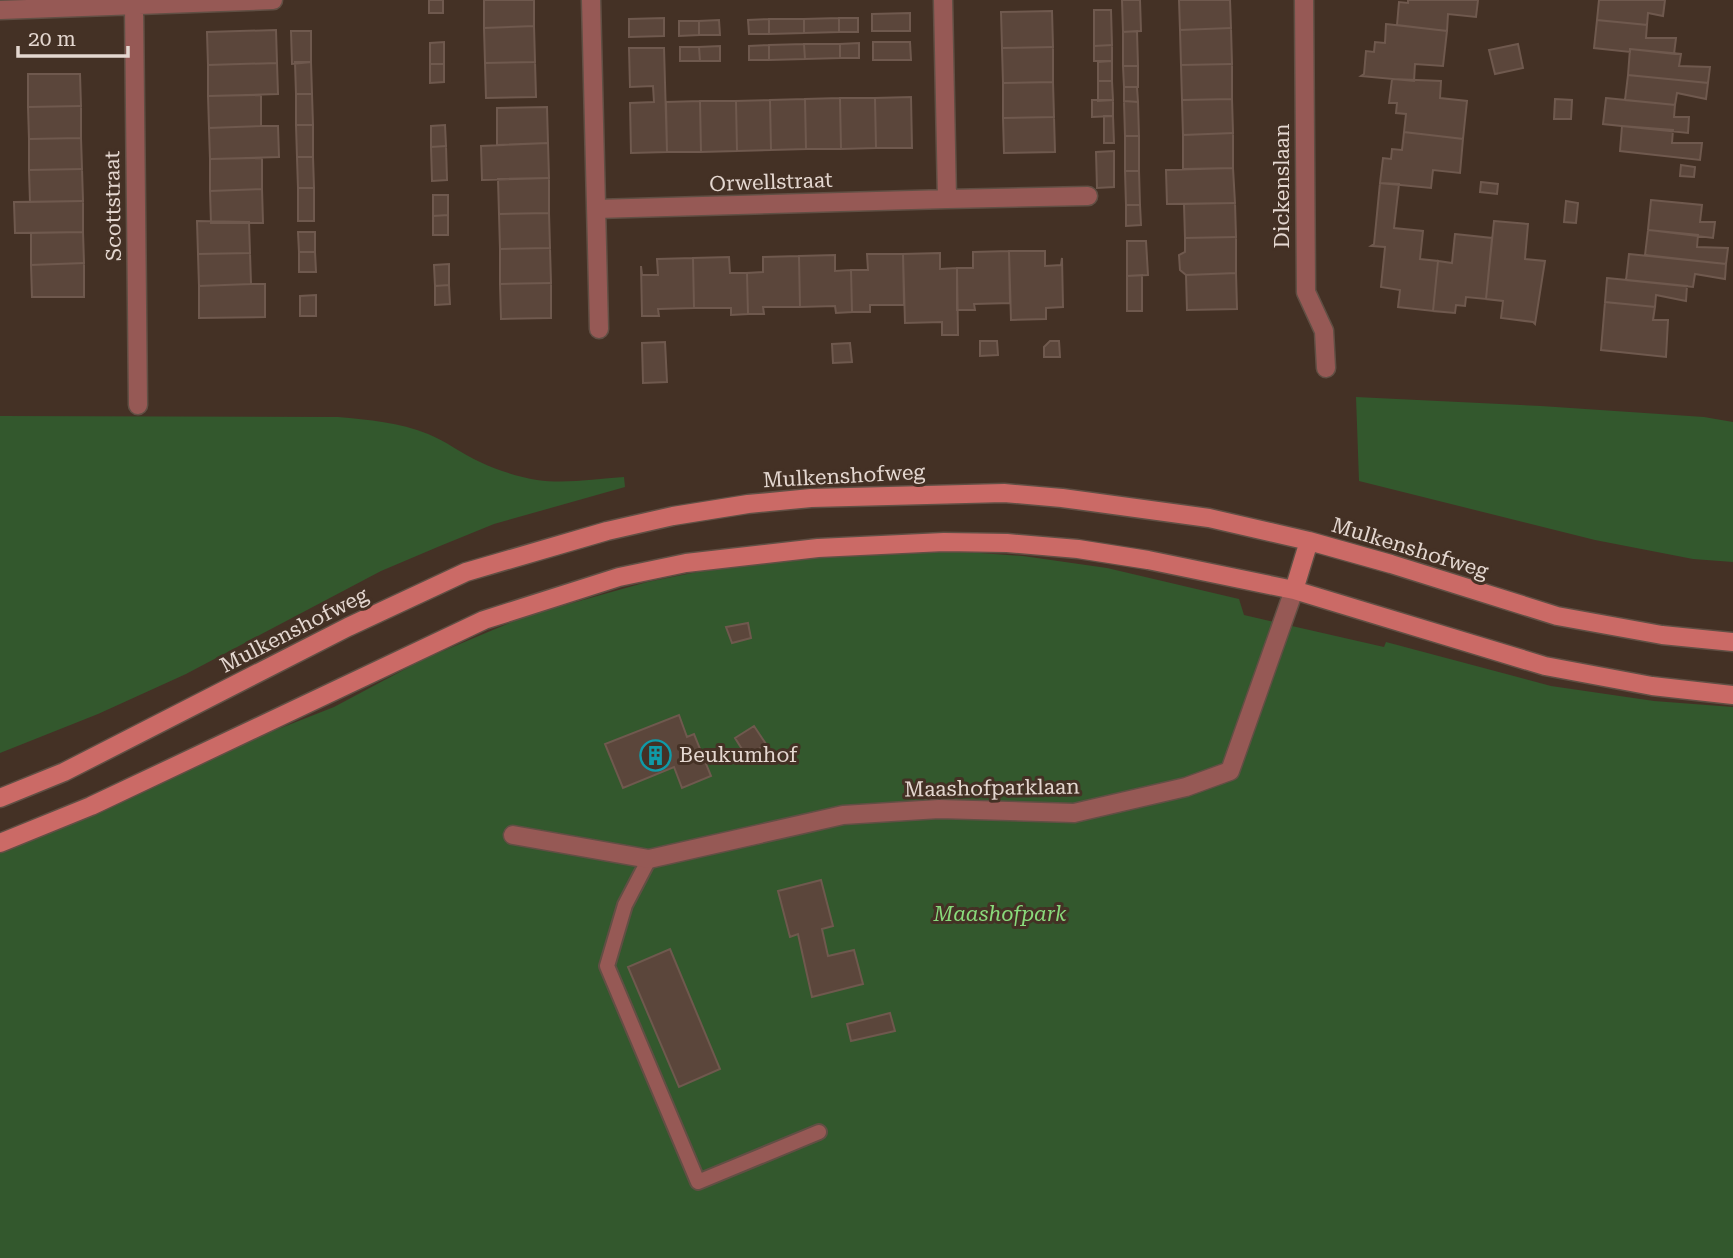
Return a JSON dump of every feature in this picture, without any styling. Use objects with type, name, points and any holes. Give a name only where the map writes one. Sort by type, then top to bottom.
[{"type":"street","points":[[0,10],[274,0]]},
{"type":"street","points":[[591,0],[599,329]]},
{"type":"street","points":[[943,0],[947,200]]},
{"type":"street","name":"Dickenslaan","points":[[1304,0],[1306,292],[1324,331],[1326,368]]},
{"type":"street","name":"Scottstraat","points":[[134,6],[138,405]]},
{"type":"street","name":"Orwellstraat","points":[[596,209],[1088,196]]},
{"type":"street","name":"Mulkenshofweg","points":[[0,798],[64,772],[348,627],[466,572],[607,531],[673,516],[748,504],[811,498],[1004,493],[1209,518],[1309,541],[1557,616],[1662,635],[1733,642]]},
{"type":"street","name":"Maashofparklaan","points":[[513,835],[649,859],[843,815],[939,809],[1074,813],[1186,787],[1230,771],[1309,541]]},
{"type":"street","points":[[0,843],[91,806],[484,620],[619,577],[686,563],[818,548],[944,542],[1007,543],[1077,549],[1136,558],[1294,590],[1545,666],[1652,686],[1733,695]]},
{"type":"lane","points":[[649,859],[625,905],[607,966],[698,1182],[819,1132]]},
{"type":"green space","points":[[1356,397],[1541,406],[1704,417],[1733,422],[1733,562],[1693,559],[1595,540],[1359,481]]},
{"type":"green space","points":[[0,416],[361,419],[417,430],[473,459],[522,477],[580,481],[624,477],[625,487],[494,524],[381,571],[186,674],[98,714],[0,753]]},
{"type":"green space","name":"Maashofpark","points":[[953,551],[1023,556],[1107,568],[1239,599],[1244,615],[1384,647],[1386,642],[1551,686],[1654,701],[1733,707],[1733,1258],[0,1258],[0,839],[334,707],[424,659],[526,616],[647,582],[707,570],[761,562],[867,553]]},
{"type":"building","points":[[429,0],[443,0],[443,13],[429,13]]},
{"type":"building","points":[[484,0],[534,0],[534,26],[484,28]]},
{"type":"building","points":[[1122,0],[1140,0],[1141,31],[1123,32]]},
{"type":"building","points":[[1179,0],[1230,0],[1231,28],[1180,30]]},
{"type":"building","points":[[1408,0],[1478,0],[1476,17],[1448,14],[1447,31],[1397,25],[1399,2],[1408,3]]},
{"type":"building","points":[[1599,0],[1665,0],[1663,16],[1648,13],[1647,25],[1597,20]]},
{"type":"building","points":[[1094,10],[1111,10],[1112,45],[1094,46]]},
{"type":"building","points":[[1052,11],[1053,47],[1002,48],[1001,12]]},
{"type":"building","points":[[910,13],[910,31],[872,31],[872,14]]},
{"type":"building","points":[[664,18],[664,36],[629,37],[629,19]]},
{"type":"building","points":[[839,18],[858,18],[858,32],[839,32]]},
{"type":"building","points":[[839,18],[839,32],[804,33],[804,19]]},
{"type":"building","points":[[769,19],[769,34],[749,34],[748,20]]},
{"type":"building","points":[[769,19],[804,19],[804,33],[769,34]]},
{"type":"building","points":[[719,20],[720,35],[699,35],[699,21]]},
{"type":"building","points":[[1597,20],[1647,25],[1646,38],[1676,38],[1674,54],[1594,48]]},
{"type":"building","points":[[679,21],[699,21],[699,35],[679,36]]},
{"type":"building","points":[[1386,24],[1447,31],[1443,66],[1415,64],[1414,81],[1361,76],[1364,74],[1366,51],[1374,52],[1375,42],[1385,43]]},
{"type":"building","points":[[534,26],[535,62],[485,63],[484,28]]},
{"type":"building","points":[[1231,28],[1232,64],[1181,65],[1180,30]]},
{"type":"building","points":[[276,30],[277,63],[208,65],[207,32]]},
{"type":"building","points":[[291,31],[311,31],[311,62],[292,64]]},
{"type":"building","points":[[1137,31],[1138,66],[1123,66],[1123,32]]},
{"type":"building","points":[[444,42],[444,64],[430,64],[430,43]]},
{"type":"building","points":[[873,42],[910,42],[911,60],[873,60]]},
{"type":"building","points":[[859,43],[859,58],[840,58],[840,44]]},
{"type":"building","points":[[804,44],[805,59],[769,60],[769,45]]},
{"type":"building","points":[[804,44],[840,44],[840,58],[805,59]]},
{"type":"building","points":[[1518,44],[1523,68],[1495,74],[1489,50]]},
{"type":"building","points":[[769,45],[769,60],[749,60],[749,46]]},
{"type":"building","points":[[1112,45],[1112,61],[1094,61],[1094,46]]},
{"type":"building","points":[[720,46],[720,61],[700,61],[699,47]]},
{"type":"building","points":[[680,47],[699,47],[700,61],[680,61]]},
{"type":"building","points":[[1053,47],[1053,82],[1003,83],[1002,48]]},
{"type":"building","points":[[629,48],[664,48],[667,152],[631,153],[630,103],[654,102],[653,86],[630,87]]},
{"type":"building","points":[[1630,49],[1681,54],[1679,66],[1710,67],[1708,83],[1628,75]]},
{"type":"building","points":[[1112,61],[1112,81],[1098,81],[1098,62]]},
{"type":"building","points":[[295,62],[311,62],[312,94],[296,94]]},
{"type":"building","points":[[535,62],[536,97],[486,98],[485,63]]},
{"type":"building","points":[[277,63],[278,94],[208,96],[208,65]]},
{"type":"building","points":[[430,64],[444,64],[444,82],[430,83]]},
{"type":"building","points":[[1232,64],[1232,99],[1182,100],[1181,65]]},
{"type":"building","points":[[1123,66],[1138,66],[1138,87],[1124,87]]},
{"type":"building","points":[[28,74],[80,74],[81,106],[28,107]]},
{"type":"building","points":[[1628,75],[1708,83],[1706,99],[1677,93],[1675,105],[1625,100]]},
{"type":"building","points":[[1392,79],[1441,81],[1440,98],[1467,101],[1463,139],[1404,132],[1406,114],[1396,113],[1397,103],[1389,103]]},
{"type":"building","points":[[1098,81],[1112,81],[1113,100],[1098,101]]},
{"type":"building","points":[[1053,82],[1054,117],[1003,118],[1003,83]]},
{"type":"building","points":[[1124,87],[1137,87],[1138,102],[1124,101]]},
{"type":"building","points":[[296,94],[312,94],[313,125],[296,125]]},
{"type":"building","points":[[261,95],[261,126],[209,128],[208,96]]},
{"type":"building","points":[[911,97],[912,148],[876,148],[875,98]]},
{"type":"building","points":[[840,98],[875,98],[876,148],[841,149]]},
{"type":"building","points":[[840,98],[841,149],[806,149],[805,99]]},
{"type":"building","points":[[1606,98],[1675,105],[1674,117],[1689,117],[1688,133],[1603,124]]},
{"type":"building","points":[[805,99],[806,149],[771,150],[770,100]]},
{"type":"building","points":[[1232,99],[1233,133],[1183,135],[1182,100]]},
{"type":"building","points":[[1555,99],[1572,100],[1571,119],[1554,119]]},
{"type":"building","points":[[770,100],[771,150],[737,151],[736,101]]},
{"type":"building","points":[[1092,100],[1113,100],[1113,116],[1092,117]]},
{"type":"building","points":[[700,101],[701,152],[667,152],[666,102]]},
{"type":"building","points":[[700,101],[736,101],[737,151],[701,152]]},
{"type":"building","points":[[1124,101],[1138,102],[1139,136],[1125,136]]},
{"type":"building","points":[[81,106],[81,138],[29,139],[28,107]]},
{"type":"building","points":[[547,107],[548,143],[497,145],[497,108]]},
{"type":"building","points":[[1104,116],[1113,116],[1114,143],[1104,143]]},
{"type":"building","points":[[1054,117],[1055,152],[1004,153],[1003,118]]},
{"type":"building","points":[[296,125],[313,125],[313,157],[297,157]]},
{"type":"building","points":[[445,125],[446,146],[431,147],[431,126]]},
{"type":"building","points":[[278,126],[279,157],[210,159],[209,128]]},
{"type":"building","points":[[1622,126],[1673,130],[1672,143],[1702,143],[1700,160],[1620,151]]},
{"type":"building","points":[[1404,132],[1463,139],[1460,173],[1433,170],[1431,188],[1380,183],[1383,158],[1391,159],[1392,149],[1402,150]]},
{"type":"building","points":[[1233,133],[1233,168],[1183,169],[1183,135]]},
{"type":"building","points":[[1125,136],[1139,136],[1139,171],[1125,171]]},
{"type":"building","points":[[81,138],[82,169],[29,170],[29,139]]},
{"type":"building","points":[[548,143],[549,178],[482,180],[481,146]]},
{"type":"building","points":[[446,146],[447,180],[432,181],[431,147]]},
{"type":"building","points":[[1114,151],[1114,187],[1097,188],[1096,152]]},
{"type":"building","points":[[297,157],[313,157],[314,188],[298,188]]},
{"type":"building","points":[[262,158],[262,189],[210,191],[210,159]]},
{"type":"building","points":[[1681,165],[1695,167],[1694,177],[1680,176]]},
{"type":"building","points":[[1233,168],[1235,203],[1167,204],[1166,170]]},
{"type":"building","points":[[82,169],[83,201],[30,202],[29,170]]},
{"type":"building","points":[[1125,171],[1139,171],[1140,205],[1126,205]]},
{"type":"building","points":[[549,178],[549,213],[499,214],[498,179]]},
{"type":"building","points":[[1481,182],[1498,184],[1497,194],[1480,192]]},
{"type":"building","points":[[1380,183],[1399,184],[1394,228],[1423,231],[1420,259],[1438,261],[1433,311],[1398,307],[1400,290],[1381,287],[1385,247],[1371,246],[1374,244]]},
{"type":"building","points":[[298,188],[314,188],[314,221],[298,221]]},
{"type":"building","points":[[262,189],[263,223],[211,223],[210,191]]},
{"type":"building","points":[[433,195],[448,195],[448,215],[433,216]]},
{"type":"building","points":[[1651,200],[1702,205],[1700,222],[1715,222],[1713,238],[1648,230]]},
{"type":"building","points":[[83,201],[83,232],[15,233],[14,202]]},
{"type":"building","points":[[1566,201],[1578,203],[1576,223],[1564,222]]},
{"type":"building","points":[[1235,203],[1236,237],[1185,238],[1184,204]]},
{"type":"building","points":[[1126,205],[1140,205],[1141,225],[1126,226]]},
{"type":"building","points":[[549,213],[550,248],[500,249],[499,214]]},
{"type":"building","points":[[448,215],[448,235],[433,235],[433,216]]},
{"type":"building","points":[[197,221],[249,222],[250,253],[198,254]]},
{"type":"building","points":[[1494,221],[1528,224],[1525,259],[1545,261],[1535,324],[1501,318],[1503,301],[1486,299]]},
{"type":"building","points":[[1648,230],[1698,235],[1697,247],[1728,248],[1726,264],[1645,255]]},
{"type":"building","points":[[83,232],[84,263],[31,265],[31,233]]},
{"type":"building","points":[[298,232],[315,232],[315,252],[299,252]]},
{"type":"building","points":[[1455,234],[1492,238],[1486,299],[1466,297],[1465,306],[1456,305],[1455,313],[1433,311],[1438,261],[1452,263]]},
{"type":"building","points":[[1236,237],[1236,273],[1186,275],[1180,270],[1179,255],[1185,252],[1185,238]]},
{"type":"building","points":[[1127,241],[1146,241],[1148,275],[1127,276]]},
{"type":"building","points":[[550,248],[551,283],[500,284],[500,249]]},
{"type":"building","points":[[1009,251],[1045,251],[1045,266],[1061,265],[1062,258],[1063,307],[1046,308],[1046,319],[1011,320]]},
{"type":"building","points":[[1009,251],[1010,303],[974,304],[975,310],[957,310],[957,268],[973,268],[973,252]]},
{"type":"building","points":[[299,252],[315,252],[316,272],[299,272]]},
{"type":"building","points":[[250,253],[251,284],[199,286],[198,254]]},
{"type":"building","points":[[940,253],[940,269],[957,268],[958,335],[942,335],[942,322],[905,323],[903,254]]},
{"type":"building","points":[[867,254],[903,254],[904,305],[870,305],[870,312],[852,312],[851,270],[868,270]]},
{"type":"building","points":[[1629,254],[1726,264],[1725,279],[1695,274],[1693,287],[1626,280]]},
{"type":"building","points":[[835,255],[835,271],[851,270],[852,312],[836,313],[835,306],[800,307],[799,256]]},
{"type":"building","points":[[799,256],[800,307],[763,307],[764,314],[748,314],[747,273],[763,272],[763,257]]},
{"type":"building","points":[[729,257],[730,273],[747,273],[748,314],[731,315],[731,308],[694,308],[693,258]]},
{"type":"building","points":[[693,258],[694,308],[658,309],[659,316],[642,316],[641,266],[642,275],[658,275],[657,259]]},
{"type":"building","points":[[84,263],[84,297],[32,297],[31,265]]},
{"type":"building","points":[[449,264],[449,285],[435,286],[434,265]]},
{"type":"building","points":[[1236,273],[1237,309],[1187,310],[1186,275]]},
{"type":"building","points":[[1142,275],[1142,311],[1127,311],[1127,276]]},
{"type":"building","points":[[1607,278],[1687,286],[1686,301],[1656,295],[1655,307],[1605,302]]},
{"type":"building","points":[[551,283],[551,318],[501,319],[500,284]]},
{"type":"building","points":[[265,284],[265,317],[199,318],[199,286]]},
{"type":"building","points":[[449,285],[450,304],[435,305],[435,286]]},
{"type":"building","points":[[316,295],[316,316],[300,316],[300,296]]},
{"type":"building","points":[[1605,302],[1655,307],[1653,320],[1668,320],[1666,357],[1601,350]]},
{"type":"building","points":[[980,341],[997,341],[998,355],[980,356]]},
{"type":"building","points":[[1050,341],[1059,341],[1060,357],[1044,357],[1044,347]]},
{"type":"building","points":[[665,342],[667,382],[643,383],[642,343]]},
{"type":"building","points":[[850,343],[852,362],[833,363],[832,344]]},
{"type":"building","points":[[748,623],[751,638],[732,643],[726,627]]},
{"type":"building","name":"Beukumhof","points":[[679,715],[687,737],[694,734],[711,776],[682,788],[674,767],[623,788],[605,744]]},
{"type":"building","points":[[754,726],[766,744],[747,757],[735,738]]},
{"type":"building","points":[[821,880],[833,926],[822,929],[828,956],[854,950],[863,984],[812,997],[798,934],[790,937],[778,891]]},
{"type":"building","points":[[670,949],[720,1069],[679,1087],[628,967]]},
{"type":"building","points":[[890,1013],[895,1031],[851,1041],[847,1024]]},
{"type":"place","name":"Beukumhof","points":[[656,755]]}]
